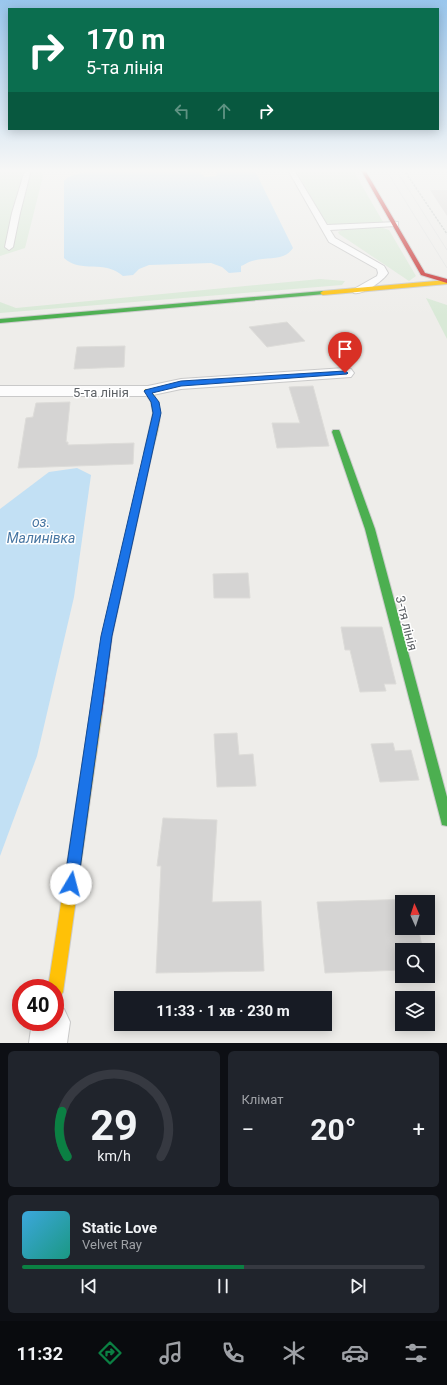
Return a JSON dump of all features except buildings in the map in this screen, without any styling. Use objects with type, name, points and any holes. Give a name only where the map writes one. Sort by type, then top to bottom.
[{"type":"street","points":[[391,219],[423,274],[447,282]]},
{"type":"street","points":[[0,321],[447,282]]},
{"type":"street","name":"5-та лінія","points":[[0,391],[148,391],[181,384],[345,373]]},
{"type":"street","points":[[57,979],[107,636],[157,413],[155,402],[148,391]]},
{"type":"street","name":"3-тя лінія","points":[[336,432],[370,529],[447,822]]},
{"type":"street","points":[[48,1043],[50,1031]]},
{"type":"lane","points":[[9,247],[15,219]]},
{"type":"lane","points":[[319,219],[332,240],[381,268],[383,273],[380,278],[357,291]]},
{"type":"lane","points":[[324,228],[394,224]]},
{"type":"path","points":[[437,219],[447,234]]},
{"type":"green space","points":[[0,219],[32,219],[25,248],[0,256]]},
{"type":"green space","points":[[324,219],[381,219],[383,222],[334,225],[326,223]]},
{"type":"green space","points":[[380,227],[389,230],[416,276],[409,281],[338,232],[344,229]]},
{"type":"green space","points":[[320,279],[345,281],[342,285],[0,313],[0,302],[16,308]]},
{"type":"green space","points":[[426,298],[447,305],[447,339]]},
{"type":"water","points":[[64,219],[279,219],[293,248],[285,255],[280,257],[251,261],[241,266],[241,272],[229,273],[222,267],[211,263],[149,265],[139,269],[133,275],[123,276],[108,268],[78,265],[71,263],[64,258]]},
{"type":"water","name":"оз. Малинівка","points":[[77,468],[91,475],[74,597],[37,756],[0,856],[0,509],[49,472]]},
{"type":"tram line","points":[[416,219],[447,268]]},
{"type":"tram line","points":[[427,219],[447,250]]},
{"type":"traffic: fast","points":[[0,321],[323,293]]},
{"type":"traffic: fast","points":[[336,432],[370,529],[447,821]]},
{"type":"traffic: slow","points":[[323,293],[447,282]]},
{"type":"traffic: slow","points":[[148,391],[155,402],[157,413],[148,453]]},
{"type":"traffic: slow","points":[[57,979],[96,714]]},
{"type":"traffic: jam","points":[[391,219],[423,274],[447,281]]},
{"type":"traffic: jam","points":[[96,714],[107,636],[148,453]]},
{"type":"route","points":[[71,884],[107,636],[157,413],[155,402],[148,391],[181,384],[345,373]]}]
